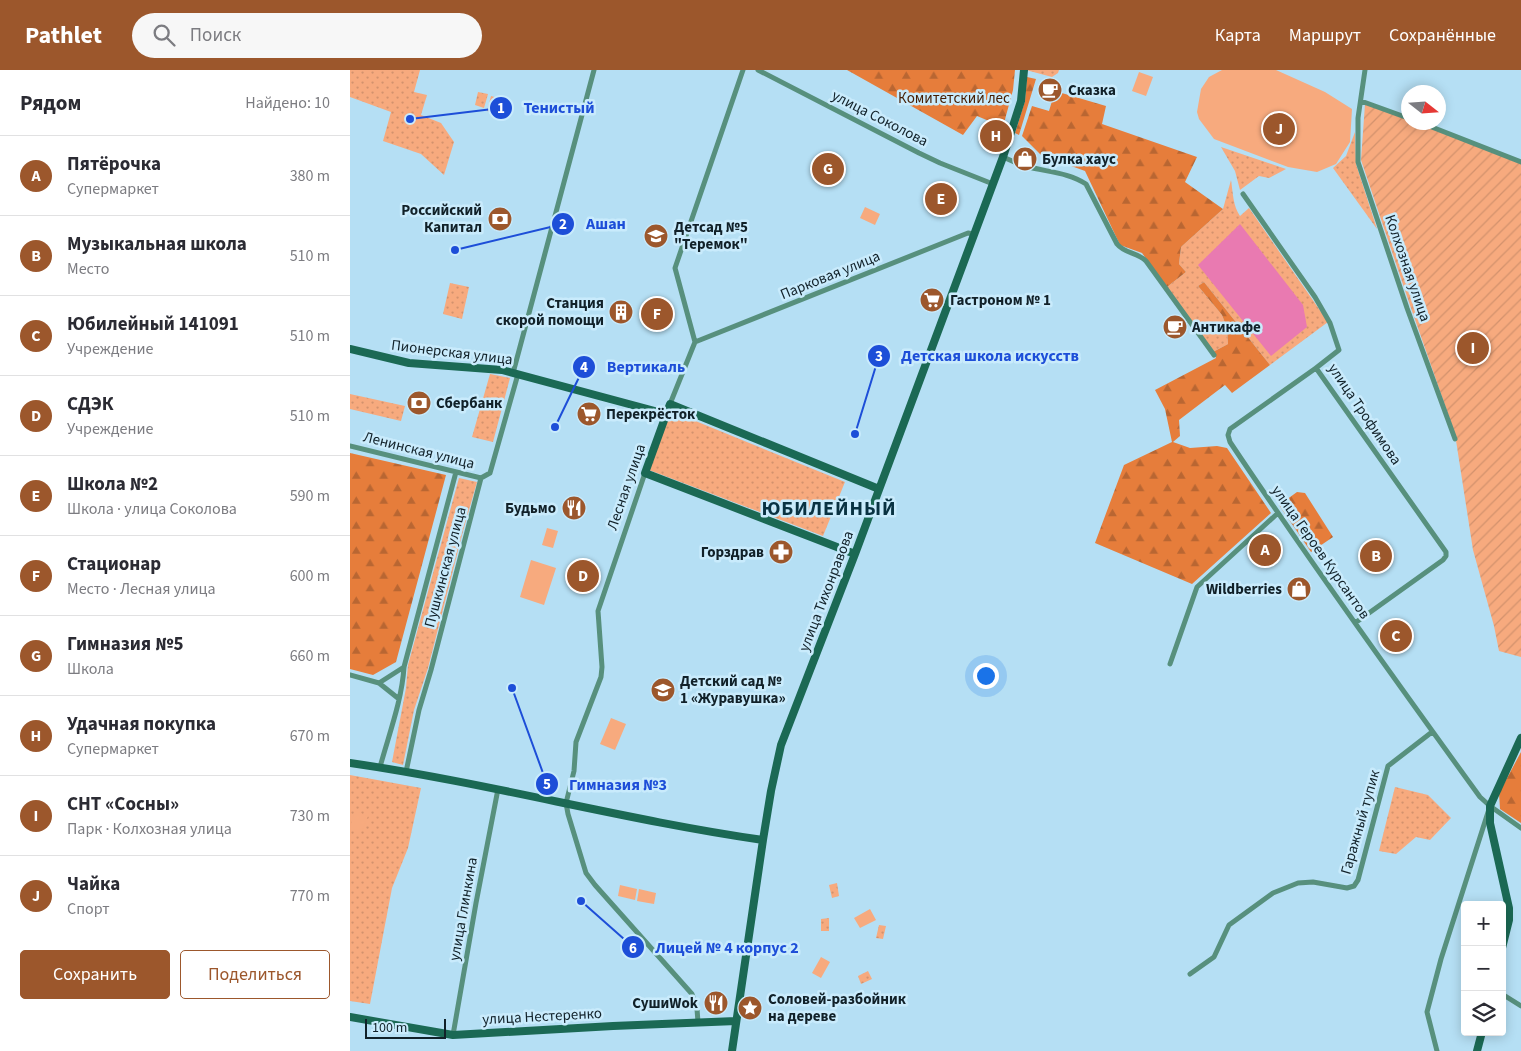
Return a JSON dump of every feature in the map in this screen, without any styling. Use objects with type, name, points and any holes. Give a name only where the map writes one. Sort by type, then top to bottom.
[{"type":"street","name":"Пушкинская улица","points":[[406,772],[419,710],[466,532],[482,478],[490,473],[594,70]]},
{"type":"street","points":[[695,342],[675,268],[743,70]]},
{"type":"street","name":"улица Соколова","points":[[758,70],[926,156],[993,184]]},
{"type":"street","name":"улица Тихонравова","points":[[732,1051],[763,840],[781,745],[855,554],[993,184],[1021,101],[1024,70]]},
{"type":"street","name":"Колхозная улица","points":[[1366,70],[1358,118],[1358,162],[1407,308],[1455,439]]},
{"type":"street","points":[[1361,101],[1401,115]]},
{"type":"street","points":[[1439,130],[1521,162]]},
{"type":"street","points":[[1003,156],[1025,166],[1056,172],[1086,184],[1117,244],[1122,250],[1141,256],[1146,261],[1214,355]]},
{"type":"street","name":"улица Трофимова","points":[[1243,194],[1304,280],[1330,323],[1340,350],[1316,368],[1446,552],[1445,558],[1355,624]]},
{"type":"street","name":"Парковая улица","points":[[695,342],[936,245],[968,233],[974,234]]},
{"type":"street","name":"Лесная улица","points":[[566,803],[574,771],[576,742],[601,677],[598,611],[666,414],[695,342]]},
{"type":"street","name":"Пионерская улица","points":[[350,348],[409,363],[516,373],[666,414]]},
{"type":"street","name":"улица Героев Курсантов","points":[[1316,368],[1230,428],[1228,433],[1230,442],[1355,624],[1480,797],[1521,828]]},
{"type":"street","points":[[670,404],[879,489]]},
{"type":"street","name":"Ленинская улица","points":[[350,446],[482,478]]},
{"type":"street","name":"Пушкинская улица","points":[[380,767],[404,682],[404,666],[456,472]]},
{"type":"street","points":[[645,473],[855,554]]},
{"type":"street","points":[[1170,664],[1197,586],[1278,513]]},
{"type":"street","points":[[379,683],[404,666]]},
{"type":"street","points":[[350,675],[379,683],[399,699]]},
{"type":"street","name":"Гаражный тупик","points":[[1190,974],[1214,957],[1230,925],[1273,894],[1298,882],[1312,882],[1347,888],[1354,886],[1358,880],[1388,766],[1432,732]]},
{"type":"street","points":[[1438,1051],[1427,1012],[1441,959],[1490,806],[1521,738]]},
{"type":"street","points":[[350,763],[498,789],[673,825],[763,840]]},
{"type":"street","name":"улица Глинкина","points":[[453,1035],[498,789]]},
{"type":"street","points":[[566,803],[586,873],[692,994],[697,1009],[698,1022]]},
{"type":"street","points":[[1490,806],[1490,823],[1509,908],[1509,920],[1502,946]]},
{"type":"street","points":[[1506,997],[1521,1006]]},
{"type":"street","name":"улица Нестеренко","points":[[350,1018],[453,1035],[736,1021]]},
{"type":"street","points":[[1477,1051],[1481,1036]]},
{"type":"shaded area","points":[[350,70],[420,70],[414,92],[427,95],[421,115],[441,123],[454,142],[444,175],[421,154],[383,141],[391,112],[350,97]]},
{"type":"shaded area","points":[[1026,70],[1059,70],[1052,77]]},
{"type":"shaded area","points":[[1222,70],[1276,70],[1325,92],[1352,109],[1350,142],[1336,164],[1317,172],[1288,167],[1214,139],[1199,119],[1197,112],[1201,89],[1209,77]]},
{"type":"shaded area","points":[[1139,72],[1153,77],[1146,96],[1132,91]]},
{"type":"shaded area","points":[[478,92],[488,94],[484,108],[475,105]]},
{"type":"shaded area","points":[[491,96],[502,99],[498,114],[487,111]]},
{"type":"shaded area","points":[[1365,104],[1401,117],[1401,130],[1436,130],[1521,164],[1521,657],[1499,651],[1473,550],[1455,434],[1361,160]]},
{"type":"shaded area","points":[[1355,132],[1356,164],[1377,229],[1333,168],[1346,156]]},
{"type":"shaded area","points":[[1221,147],[1286,169],[1269,178],[1259,176],[1240,190],[1235,171]]},
{"type":"shaded area","points":[[1231,180],[1235,204],[1240,216],[1249,208],[1328,322],[1270,365],[1204,282],[1198,286],[1222,315],[1227,328],[1228,344],[1213,352],[1167,287],[1186,272],[1179,264],[1181,247],[1223,209]]},
{"type":"shaded area","points":[[865,207],[880,214],[875,225],[860,218]]},
{"type":"shaded area","points":[[1240,224],[1303,305],[1307,327],[1271,356],[1198,265]]},
{"type":"shaded area","points":[[450,283],[469,287],[462,319],[443,314]]},
{"type":"shaded area","points":[[490,374],[510,378],[493,442],[472,437]]},
{"type":"shaded area","points":[[350,394],[405,406],[401,421],[350,409]]},
{"type":"shaded area","points":[[671,411],[845,482],[823,536],[649,470]]},
{"type":"shaded area","points":[[459,478],[477,482],[428,668],[414,710],[403,765],[392,762],[406,688],[408,665]]},
{"type":"shaded area","points":[[547,528],[558,531],[553,548],[542,545]]},
{"type":"shaded area","points":[[531,560],[556,568],[544,605],[520,597]]},
{"type":"shaded area","points":[[611,718],[626,724],[615,750],[600,744]]},
{"type":"shaded area","points":[[350,775],[421,788],[408,848],[392,888],[370,1004],[350,1001]]},
{"type":"shaded area","points":[[1395,787],[1428,795],[1451,818],[1430,840],[1416,837],[1396,854],[1379,851]]},
{"type":"shaded area","points":[[355,811],[368,816],[362,831],[350,827]]},
{"type":"shaded area","points":[[837,883],[839,896],[832,898],[829,885]]},
{"type":"shaded area","points":[[620,885],[637,889],[635,900],[618,896]]},
{"type":"shaded area","points":[[639,889],[656,893],[654,904],[637,901]]},
{"type":"shaded area","points":[[870,909],[876,920],[860,928],[854,918]]},
{"type":"shaded area","points":[[829,918],[829,931],[821,931],[821,919]]},
{"type":"shaded area","points":[[879,925],[886,926],[883,939],[876,938]]},
{"type":"shaded area","points":[[821,957],[830,962],[821,978],[812,973]]},
{"type":"shaded area","points":[[868,971],[872,979],[861,984],[858,976]]},
{"type":"green space","name":"Комитетский лес","points":[[847,70],[1015,70],[1013,90],[1004,123],[989,121],[977,116],[963,135]]},
{"type":"green space","points":[[1027,77],[1036,79],[1019,135],[1015,133],[1025,101]]},
{"type":"green space","points":[[1055,91],[1106,106],[1102,124],[1197,157],[1185,182],[1223,209],[1181,247],[1179,264],[1186,272],[1167,287],[1142,253],[1120,245],[1085,171],[1041,155],[1022,136],[1032,106],[1049,111]]},
{"type":"green space","points":[[1204,282],[1270,365],[1232,393],[1225,385],[1179,420],[1180,436],[1173,442],[1190,448],[1217,446],[1227,448],[1271,513],[1192,584],[1095,543],[1124,465],[1172,442],[1165,409],[1155,390],[1216,358],[1213,352],[1228,344],[1227,328],[1222,315],[1198,286]]},
{"type":"green space","points":[[350,453],[446,475],[396,662],[373,675],[350,669]]},
{"type":"green space","points":[[1297,492],[1305,493],[1333,537],[1311,552],[1279,505]]},
{"type":"green space","points":[[1521,752],[1521,823],[1500,809],[1499,793]]},
{"type":"place","name":"Сказка","points":[[1050,90]]},
{"type":"place","name":"Тенистый","points":[[410,119]]},
{"type":"place","name":"Чайка","points":[[1279,129]]},
{"type":"place","name":"Удачная покупка","points":[[996,136]]},
{"type":"place","name":"Булка хаус","points":[[1025,159]]},
{"type":"place","name":"Гимназия №5","points":[[828,169]]},
{"type":"place","name":"Школа №2","points":[[941,199]]},
{"type":"place","name":"Российский Капитал","points":[[500,219]]},
{"type":"place","name":"Детсад №5 \"Теремок\"","points":[[656,236]]},
{"type":"place","name":"Ашан","points":[[455,250]]},
{"type":"place","name":"Гастроном № 1","points":[[932,300]]},
{"type":"place","name":"Станция скорой помощи","points":[[621,312]]},
{"type":"place","name":"Стационар","points":[[657,314]]},
{"type":"place","name":"Антикафе","points":[[1175,327]]},
{"type":"place","name":"СНТ «Сосны»","points":[[1473,348]]},
{"type":"place","name":"Сбербанк","points":[[419,403]]},
{"type":"place","name":"Перекрёсток","points":[[589,414]]},
{"type":"place","name":"Вертикаль","points":[[555,427]]},
{"type":"place","name":"Детская школа искусств","points":[[855,434]]},
{"type":"place","name":"Будьмо","points":[[574,508]]},
{"type":"place","name":"Пятёрочка","points":[[1265,550]]},
{"type":"place","name":"Горздрав","points":[[781,552]]},
{"type":"place","name":"Музыкальная школа","points":[[1376,556]]},
{"type":"place","name":"СДЭК","points":[[583,576]]},
{"type":"place","name":"Wildberries","points":[[1299,589]]},
{"type":"place","name":"Юбилейный 141091","points":[[1396,636]]},
{"type":"place","name":"Гимназия №3","points":[[512,688]]},
{"type":"place","name":"Детский сад № 1 «Журавушка»","points":[[663,690]]},
{"type":"place","name":"Лицей № 4 корпус 2","points":[[581,901]]},
{"type":"place","name":"СушиWok","points":[[716,1003]]},
{"type":"place","name":"Соловей-разбойник на дереве","points":[[750,1008]]},
{"type":"district","name":"ЮБИЛЕЙНЫЙ","points":[[829,508]]}]
